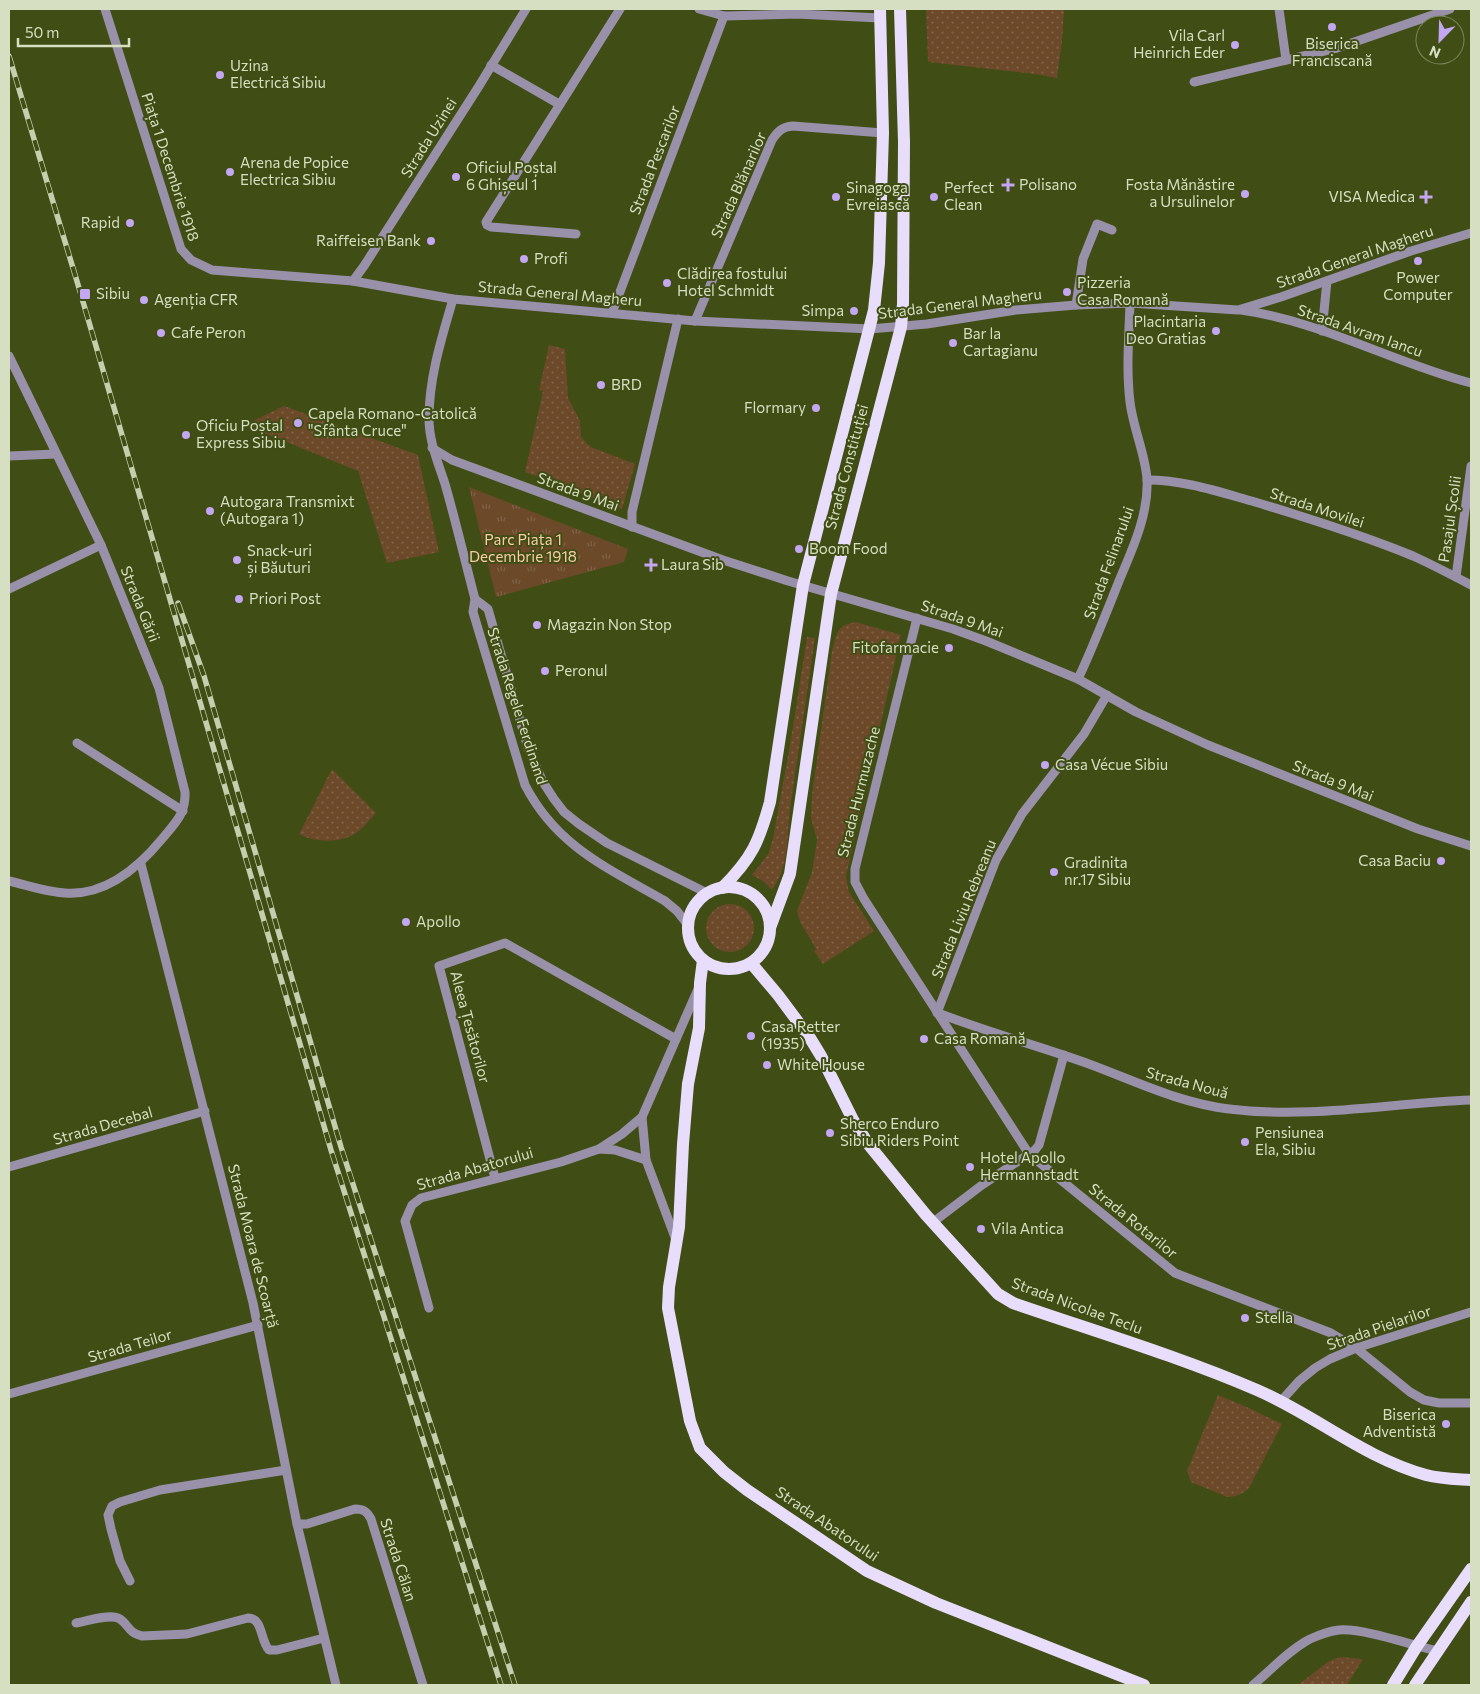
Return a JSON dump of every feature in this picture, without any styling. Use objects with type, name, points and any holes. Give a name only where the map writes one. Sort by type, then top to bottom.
[{"type":"main road","name":"Strada Constituției","points":[[770,928],[790,874],[831,594],[901,327],[904,304],[904,142],[900,9]]},
{"type":"main road","name":"Strada Constituției","points":[[722,888],[752,854],[762,830],[770,802],[803,585],[874,310],[879,263],[884,133],[880,14]]},
{"type":"main road","points":[[884,133],[904,142]]},
{"type":"main road","points":[[722,888],[736,888],[750,893],[761,902],[768,914],[770,928],[768,942],[761,954],[751,963],[739,968],[726,969],[714,967],[703,960],[694,950],[689,938],[688,925],[694,907],[707,893],[722,888]]},
{"type":"main road","name":"Strada Abatorului","points":[[703,960],[700,983],[699,1028],[688,1084],[684,1126],[677,1243],[668,1287],[668,1308],[690,1421],[700,1448],[712,1461],[747,1490],[856,1564],[883,1579],[936,1603],[1144,1685]]},
{"type":"main road","name":"Strada Nicolae Teclu","points":[[751,963],[810,1038],[821,1056],[852,1120],[869,1145],[932,1222],[990,1288],[1013,1303],[1202,1369],[1281,1401],[1385,1460],[1427,1476],[1443,1479],[1471,1480]]},
{"type":"main road","points":[[1393,1685],[1417,1646],[1471,1569]]},
{"type":"main road","points":[[1415,1685],[1471,1602]]},
{"type":"street","name":"Piața 1 Decembrie 1918","points":[[105,9],[172,224],[181,249],[186,256],[197,264],[212,270],[353,281]]},
{"type":"street","name":"Strada Uzinei","points":[[353,281],[420,179],[526,9]]},
{"type":"street","points":[[576,234],[490,227],[486,222],[620,9]]},
{"type":"street","points":[[699,9],[724,16],[880,14]]},
{"type":"street","points":[[1279,9],[1286,60]]},
{"type":"street","points":[[1194,82],[1337,48],[1450,9]]},
{"type":"street","name":"Strada Pescarilor","points":[[612,313],[724,16]]},
{"type":"street","points":[[491,65],[559,104]]},
{"type":"street","name":"Strada Blănarilor","points":[[694,321],[776,133],[784,127],[793,126],[884,133]]},
{"type":"street","points":[[1076,305],[1083,259],[1097,224],[1112,230]]},
{"type":"street","name":"Strada General Magheru","points":[[353,281],[453,299],[694,321],[870,329],[901,327],[1016,310],[1076,305],[1130,304],[1238,310],[1411,251],[1471,233]]},
{"type":"street","points":[[1322,331],[1327,281]]},
{"type":"street","name":"Strada Regele Ferdinand","points":[[453,299],[439,348],[431,390],[429,418],[432,448],[445,484],[475,599],[473,612],[521,775],[533,801],[550,824],[579,850],[678,911],[688,925]]},
{"type":"street","name":"Strada Felinarului","points":[[1078,679],[1138,531],[1146,497],[1147,480],[1130,402],[1128,365],[1130,304]]},
{"type":"street","name":"Strada Avram Iancu","points":[[1238,310],[1281,318],[1322,331],[1410,364],[1471,383]]},
{"type":"street","points":[[632,527],[632,512],[678,319]]},
{"type":"street","name":"Strada Gării","points":[[9,356],[101,546],[159,688],[185,792],[183,811]]},
{"type":"street","name":"Strada 9 Mai","points":[[432,448],[452,460],[723,560],[831,594],[917,618],[986,641],[1078,679],[1136,712],[1208,745],[1418,829],[1471,846]]},
{"type":"street","points":[[9,456],[56,454]]},
{"type":"street","name":"Pasajul Școlii","points":[[1456,577],[1471,466]]},
{"type":"street","name":"Strada Movilei","points":[[1147,480],[1165,480],[1201,486],[1282,510],[1384,545],[1471,584]]},
{"type":"street","points":[[9,589],[101,546]]},
{"type":"street","name":"Strada Regele Ferdinand","points":[[475,599],[488,609],[528,748],[543,782],[564,812],[606,843],[707,893]]},
{"type":"street","name":"Strada Hurmuzache","points":[[917,618],[854,869],[855,882],[859,890],[937,1012]]},
{"type":"street","name":"Strada Liviu Rebreanu","points":[[937,1012],[996,860],[1008,836],[1022,814],[1084,734],[1107,695]]},
{"type":"street","points":[[9,880],[57,892],[81,892],[112,883],[141,864],[183,811],[77,743]]},
{"type":"street","name":"Strada Moara de Scoarță","points":[[141,864],[236,1229],[258,1325],[297,1524],[336,1685]]},
{"type":"street","name":"Aleea Țesătorilor","points":[[495,1178],[440,966],[504,943],[676,1039]]},
{"type":"street","name":"Strada Abatorului","points":[[429,1308],[405,1221],[412,1205],[421,1198],[561,1162],[599,1149],[622,1134],[642,1116],[700,983]]},
{"type":"street","name":"Strada Nouă","points":[[937,1012],[1064,1055],[1167,1095],[1200,1104],[1229,1109],[1320,1112],[1471,1100]]},
{"type":"street","name":"Strada Rotarilor","points":[[937,1012],[1030,1154],[1175,1273],[1331,1333],[1356,1348],[1410,1392],[1424,1400],[1439,1403],[1471,1403]]},
{"type":"street","points":[[932,1222],[982,1185],[1035,1150],[1042,1140],[1064,1055]]},
{"type":"street","name":"Strada Decebal","points":[[9,1167],[205,1111]]},
{"type":"street","name":"Strada Abatorului","points":[[642,1116],[646,1160],[677,1243]]},
{"type":"street","points":[[599,1149],[615,1150],[646,1160]]},
{"type":"street","name":"Strada Pielarilor","points":[[1281,1401],[1299,1381],[1330,1359],[1356,1348],[1471,1312]]},
{"type":"street","name":"Strada Teilor","points":[[9,1394],[258,1325]]},
{"type":"street","points":[[130,1581],[120,1561],[111,1529],[108,1515],[112,1506],[160,1490],[286,1470]]},
{"type":"street","name":"Strada Călan","points":[[297,1524],[307,1524],[355,1509],[362,1509],[368,1513],[423,1685]]},
{"type":"street","points":[[76,1623],[114,1616],[120,1619],[135,1634],[187,1634],[254,1618],[258,1621],[265,1646],[269,1650],[277,1650],[324,1638]]},
{"type":"street","points":[[1253,1685],[1309,1640],[1340,1630],[1356,1631],[1437,1651]]},
{"type":"green space","points":[[926,9],[1064,9],[1057,78],[928,62]]},
{"type":"green space","points":[[549,345],[565,349],[568,398],[580,421],[581,436],[585,442],[591,447],[635,464],[622,509],[525,472],[543,391],[539,390]]},
{"type":"green space","points":[[284,406],[418,455],[439,552],[387,563],[358,471],[245,425]]},
{"type":"green space","name":"Parc Piața 1 Decembrie 1918","points":[[469,487],[628,549],[624,562],[496,597]]},
{"type":"green space","points":[[856,622],[901,635],[846,876],[849,892],[874,931],[823,964],[814,951],[816,949],[800,922],[797,911],[812,872],[817,840],[811,818],[812,795],[832,651],[838,631],[849,623]]},
{"type":"green space","points":[[807,637],[815,638],[791,802],[787,848],[782,870],[772,890],[763,881],[752,875],[769,853],[773,838]]},
{"type":"green space","points":[[332,769],[376,813],[359,831],[343,839],[328,841],[305,837],[299,834]]},
{"type":"green space","points":[[725,904],[735,904],[747,911],[754,923],[754,933],[747,945],[735,952],[725,952],[717,948],[710,941],[706,933],[706,923],[710,915],[717,908]]},
{"type":"green space","points":[[1218,1395],[1282,1424],[1249,1488],[1242,1493],[1227,1497],[1191,1482],[1187,1471]]},
{"type":"green space","points":[[1341,1657],[1363,1659],[1347,1685],[1298,1685],[1329,1661]]},
{"type":"railway","points":[[9,56],[79,288],[331,1150],[501,1685]]},
{"type":"railway","points":[[178,603],[204,676],[341,1147],[515,1685]]},
{"type":"place","name":"Biserica Franciscană","points":[[1332,27]]},
{"type":"place","name":"Vila Carl Heinrich Eder","points":[[1235,45]]},
{"type":"place","name":"Uzina Electrică Sibiu","points":[[220,75]]},
{"type":"place","name":"Arena de Popice Electrica Sibiu","points":[[230,172]]},
{"type":"place","name":"Oficiul Poștal 6 Ghișeul 1","points":[[456,177]]},
{"type":"place","name":"Polisano","points":[[1008,185]]},
{"type":"place","name":"Fosta Mănăstire a Ursulinelor","points":[[1245,194]]},
{"type":"place","name":"Sinagoga Evreiască","points":[[836,197]]},
{"type":"place","name":"Perfect Clean","points":[[934,197]]},
{"type":"place","name":"VISA Medica","points":[[1426,197]]},
{"type":"place","name":"Rapid","points":[[130,223]]},
{"type":"place","name":"Raiffeisen Bank","points":[[431,241]]},
{"type":"place","name":"Profi","points":[[524,259]]},
{"type":"place","name":"Power Computer","points":[[1418,261]]},
{"type":"place","name":"Clădirea fostului Hotel Schmidt","points":[[667,283]]},
{"type":"place","name":"Pizzeria Casa Romană","points":[[1067,292]]},
{"type":"place","name":"Sibiu","points":[[85,294]]},
{"type":"place","name":"Agenția CFR","points":[[144,300]]},
{"type":"place","name":"Simpa","points":[[854,311]]},
{"type":"place","name":"Placintaria Deo Gratias","points":[[1216,331]]},
{"type":"place","name":"Cafe Peron","points":[[161,333]]},
{"type":"place","name":"Bar la Cartagianu","points":[[953,343]]},
{"type":"place","name":"BRD","points":[[601,385]]},
{"type":"place","name":"Flormary","points":[[816,408]]},
{"type":"place","name":"Capela Romano-Catolică \"Sfânta Cruce\"","points":[[298,423]]},
{"type":"place","name":"Oficiu Poștal Express Sibiu","points":[[186,435]]},
{"type":"place","name":"Autogara Transmixt (Autogara 1)","points":[[210,511]]},
{"type":"place","name":"Boom Food","points":[[799,549]]},
{"type":"place","name":"Snack-uri și Băuturi","points":[[237,560]]},
{"type":"place","name":"Laura Sib","points":[[651,565]]},
{"type":"place","name":"Priori Post","points":[[239,599]]},
{"type":"place","name":"Magazin Non Stop","points":[[537,625]]},
{"type":"place","name":"Fitofarmacie","points":[[949,648]]},
{"type":"place","name":"Peronul","points":[[545,671]]},
{"type":"place","name":"Casa Vécue Sibiu","points":[[1045,765]]},
{"type":"place","name":"Casa Baciu","points":[[1441,861]]},
{"type":"place","name":"Gradinita nr.17 Sibiu","points":[[1054,872]]},
{"type":"place","name":"Apollo","points":[[406,922]]},
{"type":"place","name":"Casa Retter (1935)","points":[[751,1036]]},
{"type":"place","name":"Casa Romană","points":[[924,1039]]},
{"type":"place","name":"White House","points":[[767,1065]]},
{"type":"place","name":"Sherco Enduro Sibiu Riders Point","points":[[830,1133]]},
{"type":"place","name":"Pensiunea Ela, Sibiu","points":[[1245,1142]]},
{"type":"place","name":"Hotel Apollo Hermannstadt","points":[[970,1167]]},
{"type":"place","name":"Vila Antica","points":[[981,1229]]},
{"type":"place","name":"Stella","points":[[1245,1318]]},
{"type":"place","name":"Biserica Adventistă","points":[[1446,1424]]}]
